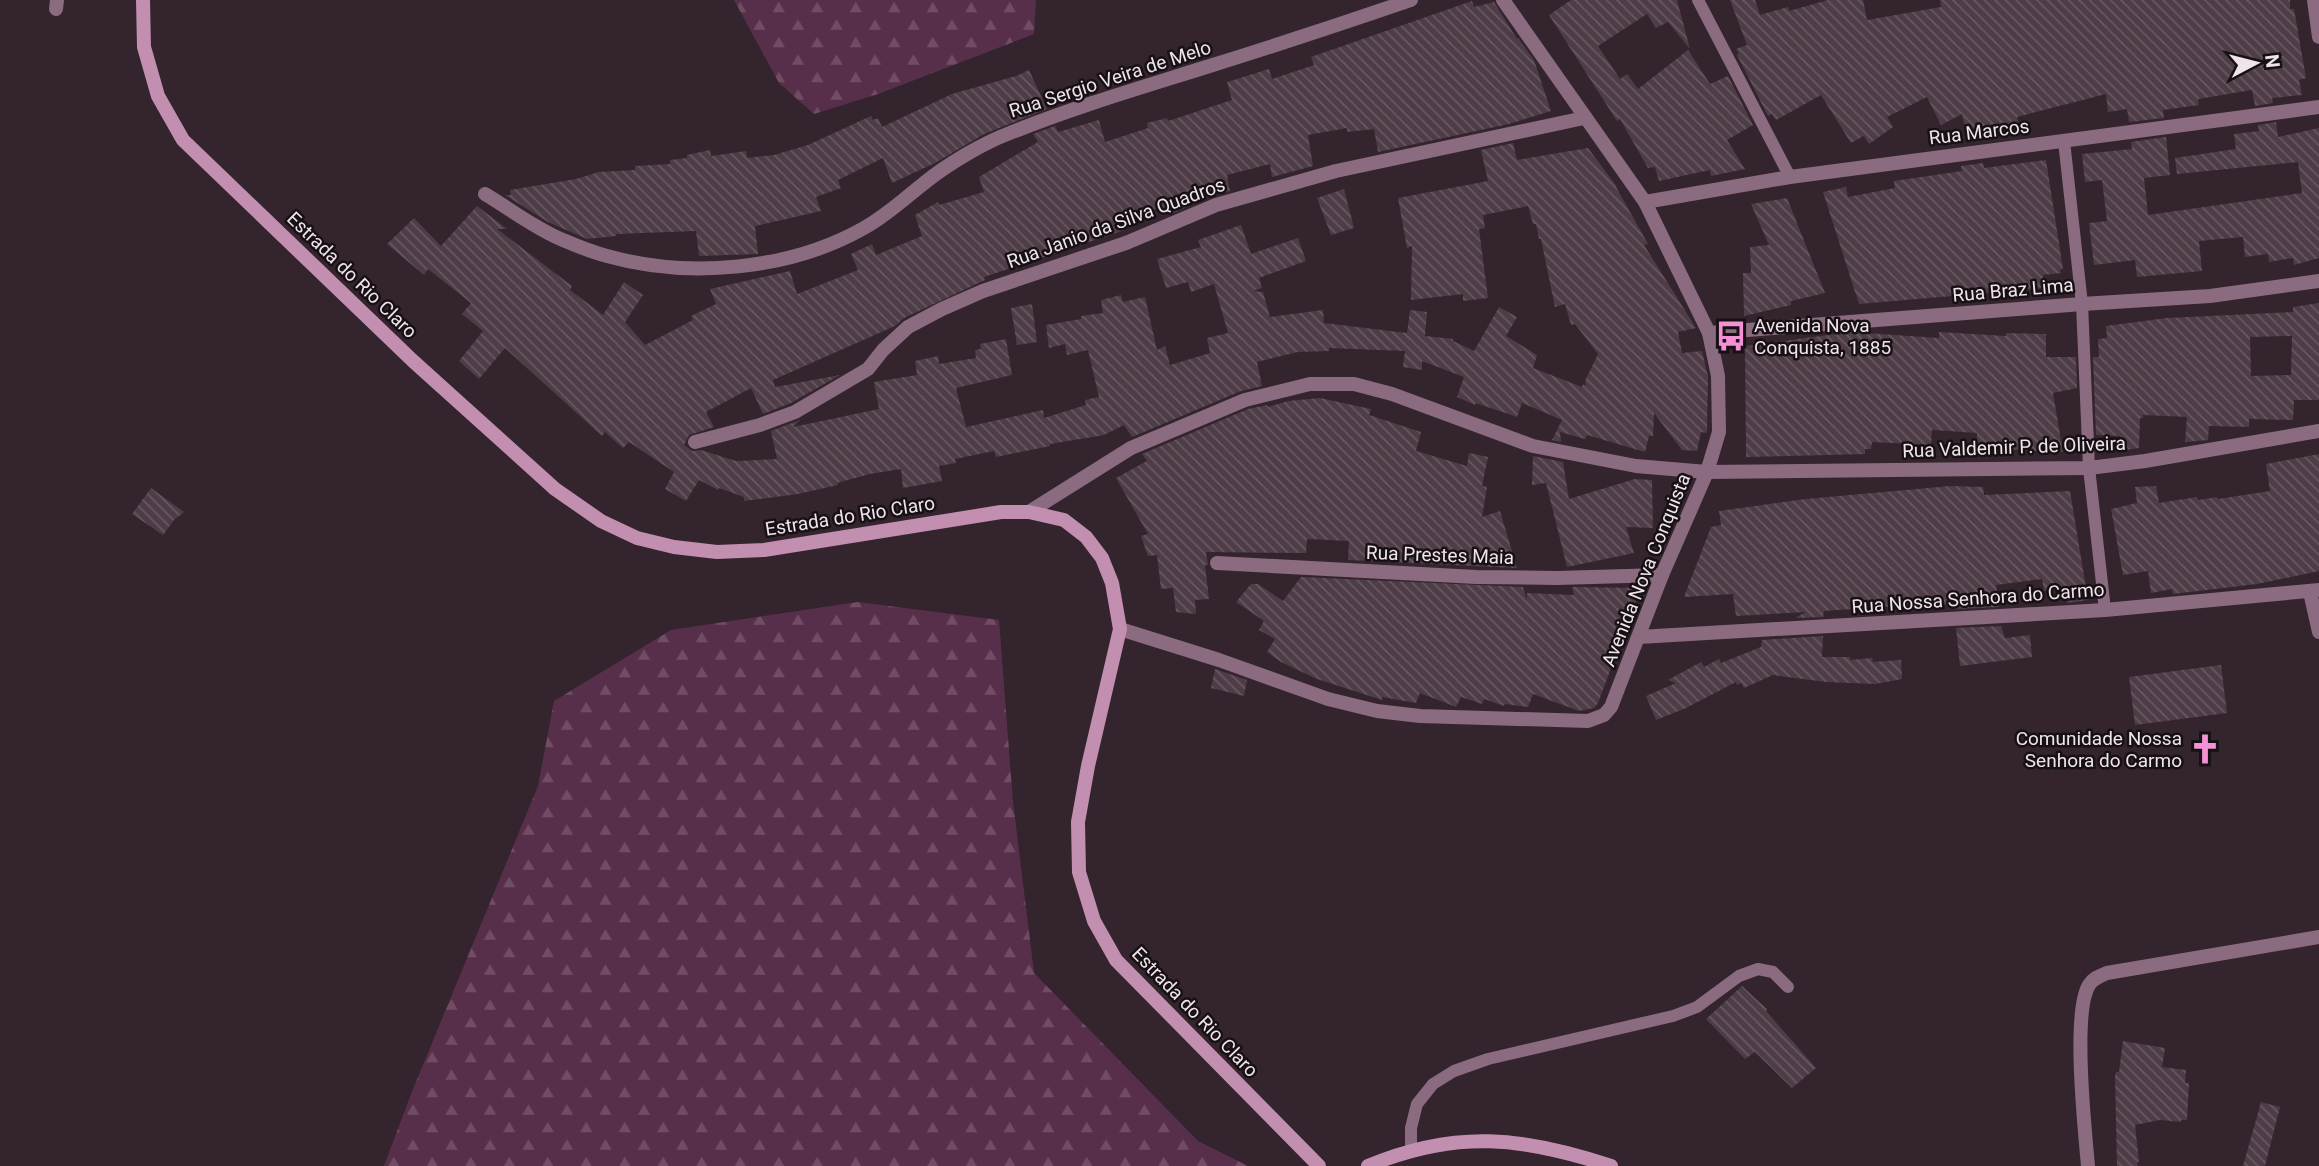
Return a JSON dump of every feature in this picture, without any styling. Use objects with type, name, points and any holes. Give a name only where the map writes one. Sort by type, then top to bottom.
[{"type":"main road","name":"Estrada do Rio Claro","points":[[143,0],[144,47],[158,96],[183,139],[413,361],[555,489],[601,521],[638,538],[674,547],[717,552],[764,550],[1001,512],[1028,512],[1064,520],[1086,537],[1101,558],[1112,583],[1120,629],[1088,766],[1078,822],[1079,872],[1094,921],[1116,960],[1319,1166]]},
{"type":"main road","points":[[1368,1166],[1411,1151],[1450,1142],[1491,1140],[1528,1143],[1569,1152],[1611,1166]]},
{"type":"street","name":"Rua Sergio Veira de Melo","points":[[485,194],[559,238],[607,256],[653,265],[695,268],[783,259],[864,229],[926,181],[1005,134],[1058,114],[1310,35],[1411,0]]},
{"type":"street","name":"Avenida Nova Conquista","points":[[1120,629],[1219,660],[1328,699],[1377,710],[1420,716],[1588,721],[1604,715],[1611,707],[1662,575],[1707,472],[1720,432],[1718,376],[1709,333],[1645,202],[1503,0]]},
{"type":"street","points":[[2314,0],[2319,37]]},
{"type":"street","name":"Rua Marcos","points":[[1645,202],[1790,177],[2319,107]]},
{"type":"street","name":"Rua Janio da Silva Quadros","points":[[695,442],[760,425],[795,412],[868,369],[883,350],[908,327],[942,309],[983,291],[1126,243],[1216,205],[1336,171],[1584,118]]},
{"type":"street","name":"Rua Braz Lima","points":[[1709,333],[2210,296],[2319,281]]},
{"type":"street","name":"Rua Valdemir P. de Oliveira","points":[[1028,512],[1144,442],[1245,400],[1310,384],[1353,384],[1379,391],[1533,446],[1576,456],[1636,466],[1707,472],[2089,468],[2319,431]]},
{"type":"street","name":"Rua Prestes Maia","points":[[1217,563],[1476,577],[1662,575]]},
{"type":"street","points":[[2314,591],[2319,632]]},
{"type":"street","name":"Rua Nossa Senhora do Carmo","points":[[1639,637],[2105,610],[2314,591]]},
{"type":"street","points":[[2088,1166],[2080,1051],[2084,998],[2089,985],[2096,978],[2107,973],[2319,937]]},
{"type":"lane","points":[[1698,0],[1790,177]]},
{"type":"lane","points":[[2064,141],[2082,304],[2089,468],[2105,610]]},
{"type":"lane","points":[[1411,1151],[1411,1128],[1417,1104],[1433,1084],[1454,1071],[1488,1059],[1673,1016],[1697,1007],[1739,976],[1758,969],[1773,972],[1788,987]]},
{"type":"green space","points":[[734,0],[1036,0],[1034,34],[878,94],[814,114],[779,83]]},
{"type":"green space","points":[[858,602],[999,620],[1013,802],[1034,973],[1198,1141],[1248,1166],[384,1166],[538,786],[554,701],[671,630]]},
{"type":"building","points":[[1571,0],[1677,0],[1690,49],[1668,22],[1656,28],[1647,14],[1598,46],[1620,79],[1627,74],[1638,89],[1688,50],[1710,84],[1728,76],[1753,125],[1727,140],[1745,169],[1711,176],[1710,170],[1659,181],[1655,167],[1648,168],[1620,119],[1617,121],[1549,15]]},
{"type":"building","points":[[1730,0],[1755,0],[1760,15],[1788,7],[1789,11],[1828,0],[1863,0],[1867,20],[1941,7],[1940,0],[2290,0],[2290,9],[2294,9],[2306,78],[2299,80],[2302,95],[2272,98],[2273,103],[2255,106],[2252,90],[2198,99],[2199,105],[2163,110],[2164,118],[2129,122],[2127,109],[2108,112],[2106,94],[2017,117],[2019,124],[1966,133],[1962,114],[1941,125],[1927,97],[1887,117],[1893,127],[1869,144],[1864,136],[1851,143],[1821,95],[1776,120],[1772,114],[1768,116],[1737,55],[1739,53],[1736,49],[1747,45]]},
{"type":"building","points":[[1472,1],[1474,7],[1494,2],[1534,60],[1551,111],[1509,124],[1378,152],[1374,129],[1347,132],[1347,128],[1308,135],[1313,166],[1272,177],[1270,164],[1227,175],[1230,191],[1188,202],[1189,206],[1169,215],[1167,207],[1122,215],[1125,230],[984,277],[985,280],[904,318],[895,326],[773,380],[775,387],[840,375],[791,403],[763,414],[751,388],[706,412],[714,427],[689,435],[684,445],[692,451],[701,450],[736,461],[777,459],[771,431],[800,420],[793,427],[879,409],[874,382],[917,375],[915,361],[938,356],[939,364],[976,358],[975,350],[981,349],[980,344],[1006,339],[1012,375],[956,388],[966,427],[1043,410],[1044,418],[1086,405],[1085,400],[1099,397],[1088,350],[1067,355],[1065,344],[1049,348],[1046,325],[1103,313],[1101,300],[1121,295],[1123,302],[1145,297],[1157,350],[1165,346],[1170,365],[1210,353],[1207,338],[1228,333],[1214,284],[1191,292],[1188,282],[1166,288],[1157,259],[1201,247],[1198,240],[1241,225],[1251,254],[1298,238],[1306,261],[1259,278],[1262,288],[1253,291],[1263,292],[1270,317],[1323,310],[1324,323],[1407,333],[1410,310],[1427,312],[1425,336],[1453,339],[1474,351],[1499,307],[1517,317],[1506,336],[1537,355],[1533,368],[1582,387],[1583,384],[1586,386],[1585,381],[1598,354],[1575,324],[1571,325],[1565,304],[1555,307],[1541,239],[1528,206],[1483,215],[1485,228],[1479,229],[1488,298],[1463,301],[1463,294],[1411,300],[1412,246],[1407,248],[1398,198],[1488,181],[1481,150],[1513,143],[1517,160],[1588,148],[1617,187],[1648,244],[1644,245],[1696,328],[1678,332],[1682,353],[1702,351],[1708,377],[1707,433],[1701,432],[1697,451],[1682,450],[1654,413],[1653,436],[1649,436],[1645,452],[1587,435],[1585,439],[1560,432],[1561,442],[1552,440],[1562,420],[1522,403],[1517,417],[1476,403],[1475,405],[1457,397],[1464,377],[1422,361],[1422,370],[1403,367],[1405,351],[1329,348],[1329,351],[1298,352],[1257,362],[1262,386],[1241,391],[1132,437],[1124,425],[1104,435],[996,457],[994,451],[955,459],[956,463],[939,466],[942,481],[903,488],[901,469],[870,474],[798,494],[744,501],[744,497],[719,488],[718,490],[699,480],[686,501],[665,489],[674,472],[629,442],[623,448],[605,432],[602,436],[505,348],[479,379],[459,361],[483,331],[462,314],[471,303],[428,269],[424,275],[387,244],[414,218],[441,246],[477,206],[507,229],[497,229],[572,286],[570,290],[603,315],[624,282],[643,295],[625,322],[645,345],[693,320],[691,316],[716,304],[710,289],[790,271],[797,294],[858,270],[851,254],[872,244],[876,255],[922,236],[915,215],[938,202],[939,205],[984,192],[979,177],[1038,142],[1033,134],[1055,126],[1058,132],[1099,120],[1105,142],[1148,128],[1147,123],[1167,118],[1168,121],[1232,100],[1227,82],[1269,69],[1272,79],[1314,65],[1311,57]]},
{"type":"building","points":[[1029,70],[1047,109],[984,134],[935,163],[892,183],[883,158],[838,180],[841,188],[816,197],[821,211],[755,226],[758,254],[699,256],[696,231],[616,234],[587,239],[548,222],[505,195],[511,195],[510,190],[576,179],[599,172],[670,164],[670,160],[687,158],[687,155],[710,150],[711,156],[746,151],[747,158],[774,155],[808,145],[871,116],[873,120],[878,118],[882,127],[952,94]]},
{"type":"building","points":[[2276,122],[2278,137],[2319,128],[2319,258],[2294,265],[2293,258],[2269,262],[2268,254],[2245,257],[2243,237],[2199,241],[2202,271],[2137,277],[2135,260],[2094,265],[2089,223],[2107,221],[2102,180],[2085,182],[2082,154],[2132,149],[2131,142],[2166,137],[2170,175],[2144,178],[2148,215],[2302,193],[2298,162],[2177,174],[2175,158],[2236,149],[2234,134],[2259,131],[2258,125]]},
{"type":"building","points":[[2046,160],[2063,269],[2060,270],[2061,273],[2043,275],[2045,288],[1859,304],[1823,192],[1846,187],[1848,197],[1895,188],[1894,181],[1962,171],[1961,166],[1983,163],[1984,168]]},
{"type":"building","points":[[1344,189],[1354,228],[1331,235],[1317,198]]},
{"type":"building","points":[[1787,198],[1825,293],[1791,301],[1791,305],[1744,316],[1743,273],[1751,273],[1750,247],[1769,245],[1751,204]]},
{"type":"building","points":[[2319,303],[2319,400],[2294,400],[2293,420],[2249,419],[2249,427],[2209,426],[2208,440],[2185,442],[2187,417],[2143,415],[2143,418],[2140,418],[2139,448],[2119,451],[2120,436],[2096,435],[2093,357],[2099,357],[2098,339],[2107,338],[2106,326],[2167,318],[2293,312],[2293,307]],"holes":[[[2292,336],[2291,375],[2251,376],[2250,337]]]},
{"type":"building","points":[[1032,304],[1037,342],[1017,345],[1011,308]]},
{"type":"building","points":[[1851,332],[1939,338],[1939,332],[2006,336],[2006,333],[2046,334],[2046,357],[2076,357],[2077,388],[2053,393],[2063,452],[1976,448],[1977,433],[1932,430],[1931,445],[1872,442],[1871,449],[1865,449],[1865,454],[1746,457],[1745,346]]},
{"type":"building","points":[[1320,398],[1371,409],[1369,415],[1421,432],[1416,451],[1467,466],[1469,453],[1488,457],[1482,486],[1487,487],[1482,517],[1500,511],[1517,568],[1348,560],[1349,541],[1307,539],[1306,553],[1206,552],[1209,599],[1195,600],[1196,614],[1176,612],[1173,588],[1161,589],[1157,555],[1148,556],[1141,536],[1148,534],[1116,478],[1147,461],[1142,454],[1248,409]]},
{"type":"building","points":[[2319,454],[2319,571],[2257,584],[2173,594],[2172,589],[2151,593],[2148,571],[2123,575],[2111,509],[2137,503],[2135,487],[2156,486],[2159,503],[2197,497],[2198,500],[2218,499],[2270,491],[2266,464]]},
{"type":"building","points":[[1533,456],[1563,462],[1569,499],[1635,479],[1652,480],[1653,528],[1626,527],[1634,553],[1567,567],[1546,483],[1532,485]]},
{"type":"building","points":[[1950,486],[1983,487],[1984,495],[2070,491],[2088,600],[2067,603],[2065,588],[2044,591],[2042,579],[1996,585],[1999,607],[1955,609],[1954,604],[1896,606],[1824,611],[1823,617],[1795,618],[1806,612],[1736,616],[1733,594],[1684,597],[1711,527],[1721,525],[1719,511],[1806,499]]},
{"type":"building","points":[[151,488],[184,512],[163,535],[132,514]]},
{"type":"building","points":[[1301,577],[1523,587],[1527,600],[1527,593],[1574,595],[1572,587],[1641,588],[1598,703],[1594,708],[1579,711],[1533,694],[1528,707],[1504,706],[1484,699],[1482,704],[1461,697],[1456,707],[1420,693],[1416,703],[1382,697],[1382,700],[1317,679],[1281,662],[1267,652],[1275,639],[1259,630],[1264,621],[1236,602],[1251,584],[1258,584],[1283,601]]},
{"type":"building","points":[[2001,626],[2005,638],[2030,635],[2032,657],[1960,666],[1956,628]]},
{"type":"building","points":[[1823,636],[1822,657],[1850,657],[1850,660],[1872,658],[1873,662],[1901,660],[1902,679],[1875,684],[1826,682],[1773,675],[1744,688],[1741,683],[1737,685],[1736,682],[1656,720],[1646,696],[1676,683],[1668,680],[1701,662],[1704,667],[1719,659],[1721,663],[1761,647],[1762,640]]},
{"type":"building","points":[[2221,665],[2227,713],[2135,725],[2129,677]]},
{"type":"building","points":[[1215,669],[1247,680],[1244,696],[1211,688]]},
{"type":"building","points":[[1742,986],[1767,1009],[1816,1068],[1792,1088],[1755,1052],[1745,1059],[1706,1019]]},
{"type":"building","points":[[2123,1041],[2165,1048],[2162,1067],[2186,1070],[2185,1083],[2189,1083],[2187,1120],[2160,1120],[2135,1125],[2138,1166],[2117,1166],[2115,1076],[2116,1072],[2119,1072]]},
{"type":"building","points":[[2261,1102],[2280,1107],[2265,1166],[2243,1166]]},
{"type":"place","name":"Avenida Nova Conquista, 1885","points":[[1731,336]]},
{"type":"place","name":"Comunidade Nossa Senhora do Carmo","points":[[2205,749]]}]
